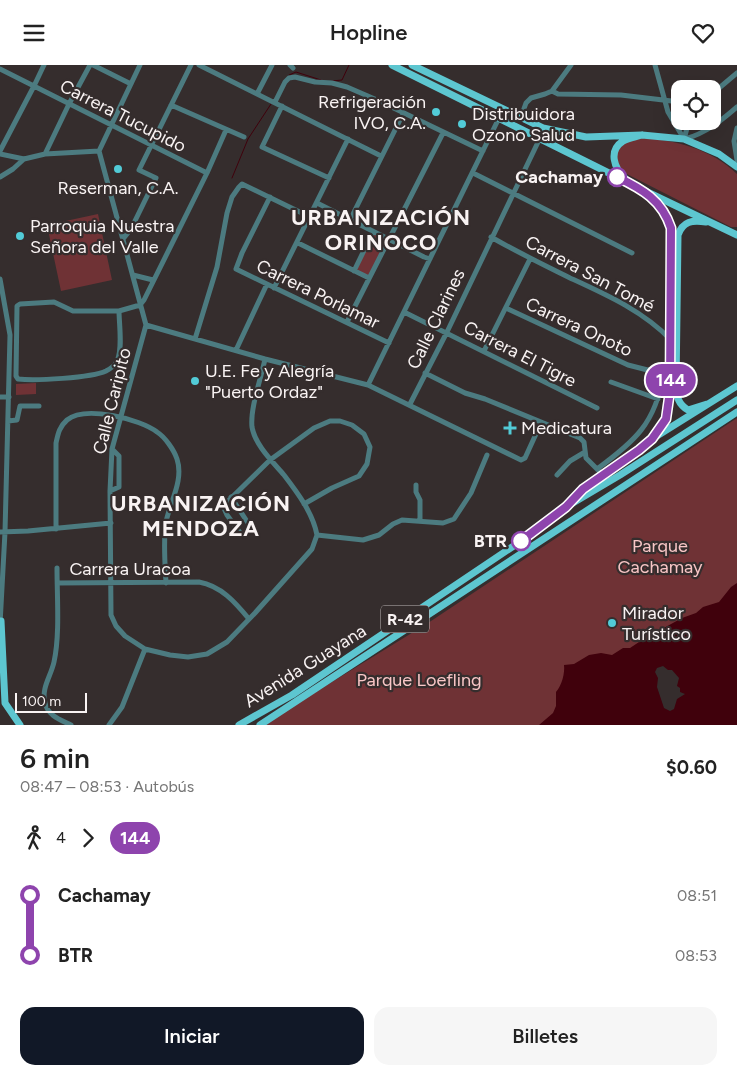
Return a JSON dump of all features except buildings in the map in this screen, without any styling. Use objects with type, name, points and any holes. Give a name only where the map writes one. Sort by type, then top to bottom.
[{"type":"main road","points":[[392,65],[737,235]]},
{"type":"main road","points":[[412,65],[543,127],[586,137],[642,135],[684,139],[719,154],[737,167]]},
{"type":"main road","points":[[642,135],[622,142],[614,152],[613,157],[617,169],[622,175],[643,190],[662,209],[668,218],[671,228],[672,341],[667,375],[668,411],[662,426],[652,439]]},
{"type":"main road","points":[[707,404],[688,409],[682,407],[678,400],[676,387],[678,235],[680,228],[686,223],[698,221],[737,230]]},
{"type":"main road","name":"R-42","points":[[566,507],[583,489],[652,439],[737,386]]},
{"type":"main road","name":"Avenida Guayana","points":[[239,725],[300,690],[521,541],[566,507],[620,475],[737,400]]},
{"type":"main road","name":"Avenida Guayana","points":[[260,725],[737,412]]},
{"type":"main road","points":[[0,621],[5,703],[20,725]]},
{"type":"street","points":[[44,65],[0,153],[24,159],[45,155],[99,151]]},
{"type":"street","points":[[45,155],[69,105],[92,65],[131,84]]},
{"type":"street","points":[[140,65],[99,151],[146,325],[265,359],[368,385],[521,460],[526,458],[541,423]]},
{"type":"street","points":[[123,239],[131,229],[156,178],[139,170],[191,65]]},
{"type":"street","points":[[199,65],[381,156]]},
{"type":"street","points":[[258,94],[272,65]]},
{"type":"street","points":[[521,117],[526,103],[531,98],[545,95],[552,91],[571,65]]},
{"type":"street","points":[[655,65],[668,112],[671,116]]},
{"type":"street","name":"Carrera Tucupido","points":[[0,69],[207,173]]},
{"type":"street","points":[[721,86],[737,73]]},
{"type":"street","points":[[273,101],[289,78],[302,78],[315,82],[332,83],[347,87],[483,151]]},
{"type":"street","points":[[552,91],[558,94],[621,95],[671,100]]},
{"type":"street","points":[[172,105],[244,137]]},
{"type":"street","points":[[282,106],[262,147],[329,178]]},
{"type":"street","points":[[684,139],[702,133],[716,125],[737,107]]},
{"type":"street","points":[[350,220],[403,114]]},
{"type":"street","points":[[368,385],[499,118]]},
{"type":"street","points":[[737,128],[734,141],[737,160]]},
{"type":"street","points":[[119,311],[120,354],[117,362],[105,372],[70,377],[20,379],[16,376],[16,309],[20,304],[54,302],[73,311],[119,311],[140,305],[207,173],[226,130]]},
{"type":"street","points":[[679,130],[684,139]]},
{"type":"street","points":[[684,139],[687,130]]},
{"type":"street","points":[[347,322],[443,133]]},
{"type":"street","name":"Calle Clarines","points":[[410,404],[447,332],[540,138]]},
{"type":"street","points":[[274,288],[348,139]]},
{"type":"street","points":[[0,177],[24,159]]},
{"type":"street","points":[[473,173],[632,253]]},
{"type":"street","points":[[195,339],[217,267],[227,213],[232,197],[238,187],[242,184],[310,217]]},
{"type":"street","name":"Carrera Porlamar","points":[[270,197],[236,269],[389,343]]},
{"type":"street","points":[[317,203],[430,259]]},
{"type":"street","points":[[354,271],[373,232]]},
{"type":"street","name":"Carrera San Tomé","points":[[491,237],[530,259],[625,304],[661,329],[672,341]]},
{"type":"street","points":[[298,243],[369,279]]},
{"type":"street","points":[[484,351],[530,259]]},
{"type":"street","points":[[132,275],[153,280]]},
{"type":"street","points":[[0,279],[10,335],[0,627]]},
{"type":"street","points":[[236,351],[267,284]]},
{"type":"street","name":"Carrera Onoto","points":[[506,308],[628,365],[667,375]]},
{"type":"street","name":"Carrera El Tigre","points":[[404,312],[597,408]]},
{"type":"street","name":"Calle Caripito","points":[[145,649],[125,636],[116,626],[111,615],[110,491],[112,449],[146,325]]},
{"type":"street","points":[[109,725],[122,707],[145,649],[188,657],[208,654],[227,642],[312,549],[318,535],[315,521],[285,477],[256,440],[252,427],[255,400],[265,359]]},
{"type":"street","points":[[425,373],[465,393],[485,399],[580,438],[584,442],[586,458],[603,475]]},
{"type":"street","points":[[597,469],[639,435],[648,421],[667,375]]},
{"type":"street","points":[[611,382],[658,399]]},
{"type":"street","points":[[0,397],[9,397]]},
{"type":"street","points":[[8,421],[18,419],[18,409],[20,406],[39,406]]},
{"type":"street","points":[[0,407],[8,408]]},
{"type":"street","points":[[56,529],[56,443],[59,430],[67,420],[75,415],[101,413],[145,425],[159,433],[177,458],[179,470],[166,523],[166,583]]},
{"type":"street","points":[[230,497],[251,527],[245,535],[241,534],[236,528],[223,505],[230,497],[270,460],[314,427],[330,421],[340,421],[352,425],[364,434],[370,447],[367,463],[359,476],[332,488],[304,504]]},
{"type":"street","points":[[110,491],[120,487],[119,456],[112,449]]},
{"type":"street","points":[[557,475],[570,461],[585,452]]},
{"type":"street","points":[[318,535],[363,540],[379,535],[393,524],[402,520],[443,523],[454,519],[471,493],[487,455]]},
{"type":"street","points":[[416,485],[416,492],[420,500],[420,520]]},
{"type":"street","points":[[2,532],[111,523]]},
{"type":"street","points":[[57,568],[56,647],[54,663],[44,693],[48,711],[71,725]]},
{"type":"street","name":"Carrera Uracoa","points":[[57,583],[198,582],[218,589],[231,599],[249,619]]},
{"type":"green space","points":[[642,138],[668,141],[692,147],[716,158],[737,174],[737,227],[731,227],[617,169],[616,151],[630,139]]},
{"type":"green space","points":[[98,214],[112,280],[61,291],[47,225]]},
{"type":"green space","points":[[373,234],[387,241],[369,276],[356,271]]},
{"type":"green space","points":[[36,383],[36,394],[16,395],[16,384]]},
{"type":"green space","name":"Parque Cachamay","points":[[737,418],[737,597],[565,725],[262,725],[428,623]]},
{"type":"shaded area","points":[[737,583],[737,725],[539,725],[553,713],[556,706],[556,692],[563,679],[564,665],[574,664],[589,655],[601,653],[612,655],[623,648],[630,648],[639,642],[651,639],[662,629],[682,618],[696,613],[703,607],[719,602],[731,587]],"holes":[[[663,666],[668,670],[672,670],[679,678],[677,686],[680,688],[680,692],[685,694],[677,699],[674,709],[670,711],[664,708],[657,687],[658,678],[655,672],[657,668]]]},
{"type":"waterway","points":[[332,81],[342,80],[349,65]]},
{"type":"waterway","points":[[289,75],[296,72],[321,80]]},
{"type":"waterway","points":[[232,178],[248,139],[271,104]]},
{"type":"bus line","name":"144","points":[[521,541],[566,507],[583,489],[639,450],[652,439],[666,419],[670,391],[672,341],[671,228],[668,218],[662,209],[643,190],[617,177]]},
{"type":"place","name":"Refrigeración IVO, C.A.","points":[[436,112]]},
{"type":"place","name":"Distribuidora Ozono Salud","points":[[462,124]]},
{"type":"place","name":"Reserman, C.A.","points":[[118,169]]},
{"type":"place","name":"Cachamay","points":[[617,177]]},
{"type":"place","name":"Parroquia Nuestra Señora del Valle","points":[[20,236]]},
{"type":"place","name":"U.E. Fe y Alegría \"Puerto Ordaz\"","points":[[195,381]]},
{"type":"place","name":"Medicatura","points":[[510,428]]},
{"type":"place","name":"BTR","points":[[521,541]]},
{"type":"place","name":"Mirador Turístico","points":[[612,623]]},
{"type":"district","name":"URBANIZACIÓN ORINOCO","points":[[381,230]]},
{"type":"district","name":"URBANIZACIÓN MENDOZA","points":[[201,516]]},
{"type":"park label","name":"Parque Loefling","points":[[419,680]]}]
